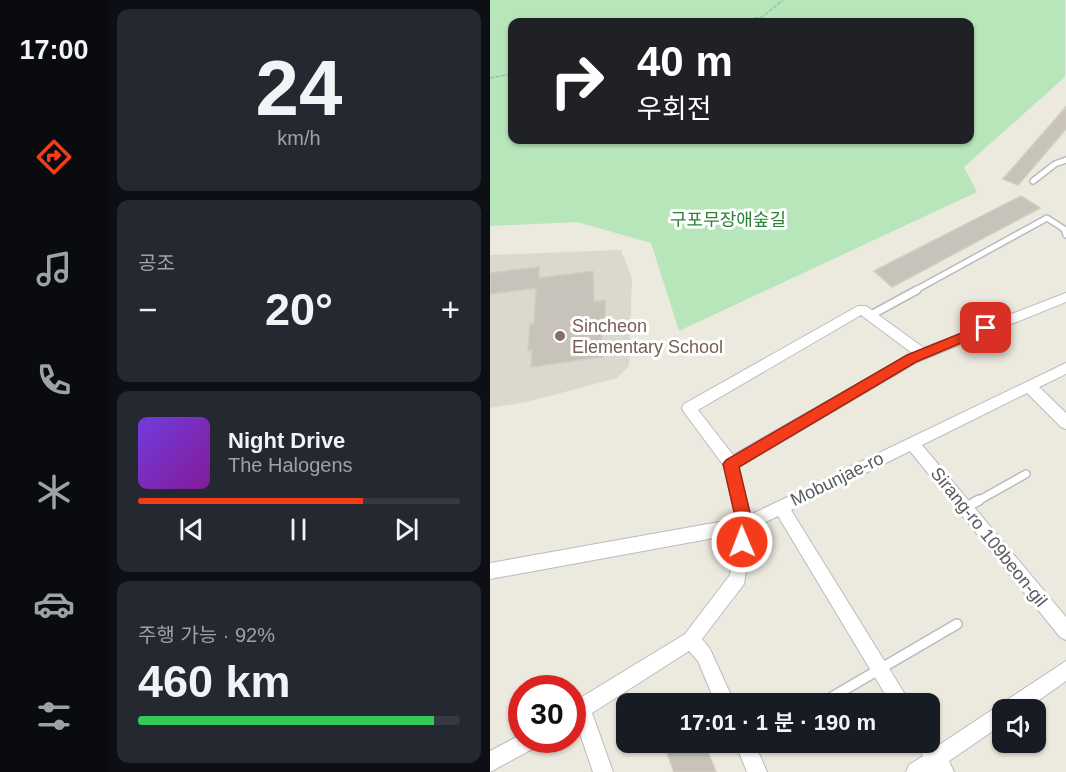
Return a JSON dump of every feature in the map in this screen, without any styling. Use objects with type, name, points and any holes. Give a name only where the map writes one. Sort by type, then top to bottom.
[{"type":"street","points":[[731,464],[924,354],[1066,297]]},
{"type":"street","points":[[586,706],[691,639],[738,578],[745,525],[731,464],[689,408],[862,309],[924,354]]},
{"type":"street","name":"Mobunjae-ro","points":[[490,571],[745,525],[1066,368]]},
{"type":"street","points":[[1029,386],[1066,423]]},
{"type":"street","name":"Sirang-ro 109beon-gil","points":[[912,443],[1066,631]]},
{"type":"street","points":[[781,507],[895,693]]},
{"type":"street","points":[[691,639],[704,655],[721,693]]},
{"type":"street","points":[[1024,699],[1066,670]]},
{"type":"street","points":[[916,772],[992,720]]},
{"type":"street","points":[[586,733],[603,772]]},
{"type":"street","points":[[490,762],[508,752]]},
{"type":"street","points":[[751,753],[757,772]]},
{"type":"lane","points":[[1033,181],[1055,164],[1066,160]]},
{"type":"lane","points":[[871,315],[1046,218],[1065,231]]},
{"type":"lane","points":[[965,508],[1026,474]]},
{"type":"lane","points":[[838,693],[957,624]]},
{"type":"path","points":[[756,18],[762,17],[782,0]]},
{"type":"path","points":[[490,78],[508,75]]},
{"type":"shaded area","name":"Sincheon Elementary School","points":[[621,250],[632,278],[629,366],[617,378],[527,402],[490,408],[490,255]]},
{"type":"green space","name":"구포무장애숲길","points":[[490,0],[1065,0],[1065,77],[964,167],[977,192],[679,331],[651,243],[577,222],[490,226]]},
{"type":"building","points":[[1066,107],[1066,129],[1018,185],[1003,179]]},
{"type":"building","points":[[1021,196],[1040,208],[892,287],[874,271]]},
{"type":"building","points":[[539,267],[539,278],[593,271],[594,302],[605,300],[605,318],[601,318],[602,357],[531,367],[532,350],[528,351],[530,324],[534,324],[536,288],[490,294],[490,273]]},
{"type":"building","points":[[667,753],[708,753],[716,772],[674,772]]},
{"type":"place","name":"Sincheon Elementary School","points":[[560,336]]},
{"type":"route","points":[[742,542],[745,525],[731,464],[912,358],[986,328]]}]
